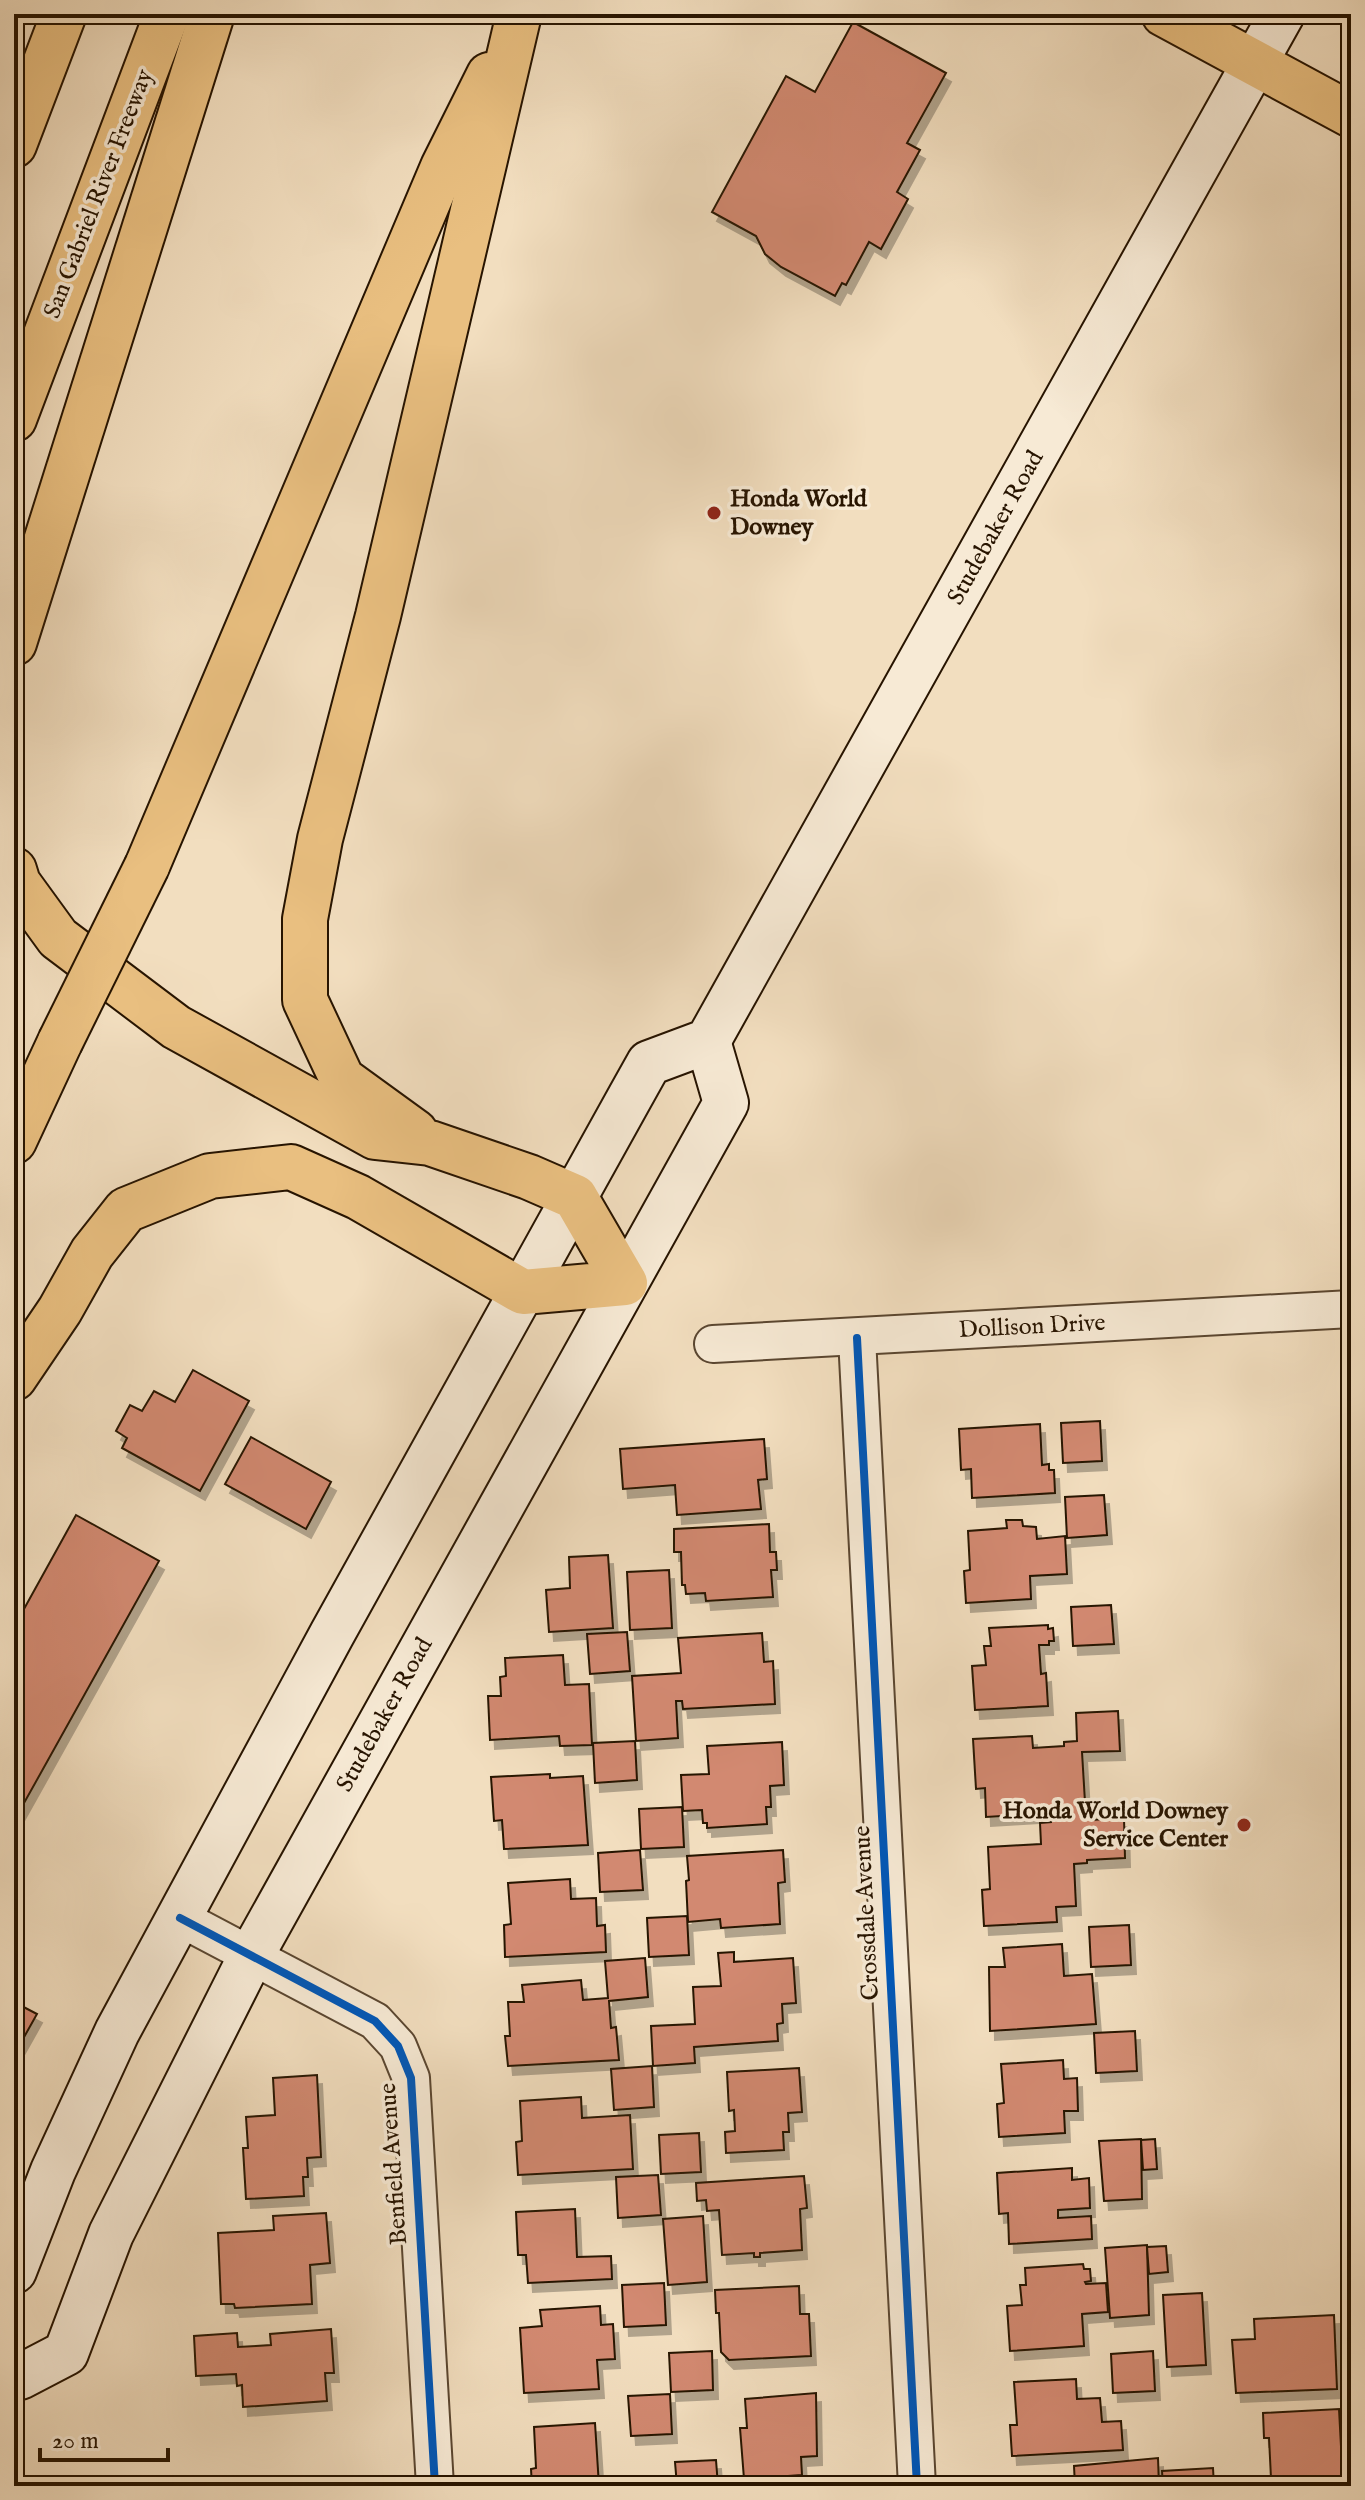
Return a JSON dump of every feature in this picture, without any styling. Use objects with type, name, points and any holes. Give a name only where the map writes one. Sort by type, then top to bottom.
[{"type":"main road","points":[[14,145],[64,14]]},
{"type":"main road","name":"San Gabriel River Freeway","points":[[14,419],[167,14]]},
{"type":"main road","points":[[14,643],[212,14]]},
{"type":"main road","points":[[14,1141],[147,866],[443,167],[519,14]]},
{"type":"main road","points":[[430,1143],[342,1079],[305,1000],[305,919],[320,839],[378,616],[519,14]]},
{"type":"main road","points":[[1164,14],[1351,115]]},
{"type":"main road","name":"Studebaker Road","points":[[16,2380],[66,2353],[111,2234],[251,1956],[726,1103],[708,1041],[1282,14]]},
{"type":"main road","points":[[14,870],[18,883],[58,938],[176,1027],[375,1137],[430,1143],[529,1177],[575,1197],[625,1283],[523,1292],[358,1197],[291,1167],[210,1176],[126,1210],[92,1253],[60,1310],[14,1378]]},
{"type":"main road","points":[[14,2271],[53,2171],[117,2032],[332,1634],[649,1063],[708,1041]]},
{"type":"street","name":"Dollison Drive","points":[[713,1344],[1351,1309]]},
{"type":"street","name":"Crossdale Avenue","points":[[857,1338],[917,2486]]},
{"type":"street","name":"Benfield Avenue","points":[[180,1918],[375,2021],[398,2046],[411,2078],[435,2486]]},
{"type":"building","points":[[853,22],[946,73],[907,143],[920,150],[897,192],[908,199],[881,249],[869,242],[846,285],[842,283],[835,296],[781,267],[765,254],[756,236],[712,212],[786,76],[815,92]]},
{"type":"building","points":[[193,1370],[249,1401],[200,1491],[122,1448],[127,1438],[116,1431],[130,1405],[142,1411],[154,1391],[175,1402]]},
{"type":"building","points":[[1100,1421],[1102,1461],[1063,1463],[1061,1423]]},
{"type":"building","points":[[1040,1424],[1042,1465],[1049,1464],[1049,1470],[1054,1470],[1055,1493],[972,1498],[971,1469],[961,1470],[959,1429]]},
{"type":"building","points":[[251,1437],[331,1482],[306,1529],[225,1484]]},
{"type":"building","points":[[764,1439],[767,1479],[758,1480],[761,1509],[677,1515],[675,1485],[623,1489],[620,1449]]},
{"type":"building","points":[[1104,1495],[1107,1535],[1067,1538],[1065,1497]]},
{"type":"building","points":[[76,1515],[159,1561],[14,1821],[14,1627]]},
{"type":"building","points":[[1006,1520],[1022,1520],[1023,1526],[1036,1527],[1037,1539],[1065,1536],[1067,1574],[1030,1576],[1031,1599],[966,1603],[964,1571],[970,1570],[968,1531],[1007,1528]]},
{"type":"building","points":[[769,1524],[770,1552],[776,1552],[777,1570],[771,1570],[773,1597],[706,1601],[705,1593],[686,1594],[685,1585],[682,1585],[681,1552],[674,1552],[674,1529]]},
{"type":"building","points":[[608,1555],[613,1628],[549,1632],[546,1590],[570,1588],[569,1557]]},
{"type":"building","points":[[669,1570],[672,1628],[630,1630],[627,1572]]},
{"type":"building","points":[[1111,1605],[1114,1644],[1073,1646],[1071,1607]]},
{"type":"building","points":[[1048,1625],[1048,1629],[1053,1628],[1054,1641],[1049,1641],[1049,1645],[1039,1645],[1041,1674],[1046,1673],[1048,1706],[975,1710],[972,1666],[986,1665],[984,1646],[991,1646],[989,1628]]},
{"type":"building","points":[[627,1632],[630,1671],[590,1674],[587,1634]]},
{"type":"building","points":[[762,1633],[764,1662],[773,1661],[775,1704],[683,1709],[682,1701],[676,1701],[678,1738],[636,1741],[632,1676],[681,1673],[678,1638]]},
{"type":"building","points":[[563,1655],[565,1685],[589,1684],[592,1745],[560,1746],[559,1736],[490,1740],[488,1696],[501,1696],[500,1677],[506,1676],[505,1658]]},
{"type":"building","points":[[1118,1711],[1120,1751],[1082,1752],[1085,1802],[1090,1802],[1091,1820],[1124,1818],[1125,1858],[1087,1860],[1087,1863],[1074,1864],[1076,1906],[1056,1907],[1057,1922],[984,1926],[982,1890],[990,1889],[988,1847],[1041,1844],[1040,1823],[1051,1822],[1051,1813],[986,1817],[985,1788],[976,1789],[973,1739],[1032,1736],[1033,1748],[1064,1746],[1064,1742],[1077,1741],[1076,1713]]},
{"type":"building","points":[[635,1741],[637,1780],[595,1783],[593,1743]]},
{"type":"building","points":[[782,1742],[784,1785],[770,1786],[771,1807],[766,1807],[767,1824],[707,1828],[707,1823],[703,1823],[702,1810],[683,1811],[681,1775],[709,1774],[707,1746]]},
{"type":"building","points":[[550,1774],[550,1778],[583,1776],[588,1845],[504,1849],[502,1820],[494,1821],[491,1777]]},
{"type":"building","points":[[682,1807],[684,1847],[641,1849],[639,1809]]},
{"type":"building","points":[[640,1850],[643,1890],[600,1892],[598,1853]]},
{"type":"building","points":[[783,1850],[785,1882],[778,1883],[780,1924],[721,1928],[720,1919],[688,1922],[687,1856]]},
{"type":"building","points":[[570,1879],[571,1899],[596,1898],[597,1926],[605,1925],[606,1952],[505,1957],[504,1925],[511,1924],[508,1883]]},
{"type":"building","points":[[687,1916],[689,1955],[649,1957],[647,1918]]},
{"type":"building","points":[[1129,1925],[1131,1965],[1091,1967],[1089,1927]]},
{"type":"building","points":[[1062,1944],[1064,1976],[1092,1974],[1096,2024],[990,2031],[989,1967],[1005,1967],[1003,1948]]},
{"type":"building","points":[[734,1952],[734,1962],[793,1958],[796,2003],[782,2004],[783,2023],[777,2024],[778,2041],[694,2047],[695,2063],[653,2066],[651,2026],[695,2024],[693,1987],[721,1986],[718,1953]]},
{"type":"building","points":[[645,1958],[648,1997],[609,2001],[611,2028],[616,2027],[619,2060],[508,2066],[505,2036],[510,2036],[508,2002],[524,2002],[522,1985],[581,1980],[583,2000],[608,1998],[605,1961]]},
{"type":"building","points":[[14,2002],[37,2014],[14,2055]]},
{"type":"building","points":[[1135,2031],[1137,2071],[1096,2073],[1094,2033]]},
{"type":"building","points":[[1063,2060],[1064,2079],[1077,2078],[1078,2111],[1064,2111],[1065,2133],[999,2137],[997,2104],[1004,2103],[1001,2064]]},
{"type":"building","points":[[652,2066],[654,2107],[614,2110],[611,2069]]},
{"type":"building","points":[[799,2068],[802,2112],[788,2113],[789,2132],[783,2132],[784,2150],[726,2153],[725,2132],[735,2131],[734,2110],[729,2111],[727,2072]]},
{"type":"building","points":[[317,2075],[321,2157],[307,2158],[308,2177],[303,2177],[304,2196],[246,2199],[243,2148],[248,2148],[246,2117],[275,2115],[273,2078]]},
{"type":"building","points":[[581,2097],[582,2118],[630,2115],[633,2169],[518,2175],[516,2142],[522,2141],[520,2101]]},
{"type":"building","points":[[699,2133],[701,2172],[661,2174],[659,2135]]},
{"type":"building","points":[[1141,2139],[1142,2199],[1104,2201],[1099,2141]]},
{"type":"building","points":[[1155,2139],[1157,2169],[1143,2170],[1141,2140]]},
{"type":"building","points":[[1072,2168],[1072,2180],[1089,2178],[1090,2208],[1058,2210],[1058,2218],[1091,2216],[1092,2239],[1009,2244],[1008,2213],[999,2214],[997,2173]]},
{"type":"building","points":[[658,2175],[661,2215],[618,2218],[616,2177]]},
{"type":"building","points":[[804,2176],[807,2208],[800,2209],[802,2250],[760,2253],[760,2257],[754,2257],[754,2253],[722,2255],[719,2210],[707,2211],[706,2200],[697,2201],[696,2183]]},
{"type":"building","points":[[575,2209],[577,2257],[611,2256],[612,2279],[528,2283],[526,2255],[518,2255],[516,2212]]},
{"type":"building","points":[[326,2213],[330,2263],[310,2265],[312,2304],[235,2308],[234,2304],[221,2304],[218,2233],[274,2230],[273,2216]]},
{"type":"building","points":[[703,2216],[707,2282],[668,2285],[663,2219]]},
{"type":"building","points":[[1147,2245],[1149,2315],[1110,2318],[1105,2248]]},
{"type":"building","points":[[1166,2246],[1168,2272],[1149,2274],[1147,2247]]},
{"type":"building","points":[[1083,2264],[1084,2269],[1090,2269],[1091,2281],[1086,2284],[1106,2283],[1108,2312],[1082,2314],[1084,2346],[1010,2351],[1007,2306],[1022,2305],[1020,2285],[1026,2285],[1025,2268]]},
{"type":"building","points":[[664,2283],[666,2325],[624,2327],[622,2285]]},
{"type":"building","points":[[799,2286],[800,2314],[809,2314],[811,2356],[729,2360],[721,2352],[715,2290]]},
{"type":"building","points":[[1202,2293],[1206,2365],[1167,2367],[1163,2295]]},
{"type":"building","points":[[600,2306],[601,2325],[613,2324],[615,2359],[597,2360],[599,2389],[524,2393],[520,2328],[542,2326],[540,2310]]},
{"type":"building","points":[[1334,2315],[1337,2389],[1236,2393],[1232,2340],[1255,2339],[1254,2319]]},
{"type":"building","points":[[331,2329],[334,2373],[325,2373],[327,2401],[243,2407],[242,2385],[237,2386],[236,2374],[196,2376],[194,2336],[237,2333],[238,2347],[271,2345],[270,2334]]},
{"type":"building","points":[[712,2351],[713,2390],[671,2392],[669,2353]]},
{"type":"building","points":[[1153,2351],[1155,2391],[1113,2393],[1111,2354]]},
{"type":"building","points":[[1076,2379],[1077,2399],[1100,2398],[1102,2422],[1121,2421],[1123,2450],[1012,2456],[1010,2425],[1017,2425],[1014,2382]]},
{"type":"building","points":[[816,2393],[817,2456],[801,2457],[802,2475],[744,2479],[740,2428],[747,2428],[745,2399]]},
{"type":"building","points":[[670,2394],[672,2434],[631,2436],[628,2396]]},
{"type":"building","points":[[1339,2409],[1343,2484],[1279,2486],[1278,2478],[1271,2478],[1269,2438],[1264,2438],[1263,2413]]},
{"type":"building","points":[[595,2423],[599,2486],[532,2486],[531,2469],[536,2468],[534,2427]]},
{"type":"building","points":[[1158,2458],[1159,2486],[1075,2486],[1074,2466]]},
{"type":"building","points":[[716,2460],[718,2486],[677,2486],[675,2462]]},
{"type":"building","points":[[1213,2468],[1214,2486],[1163,2486],[1162,2471]]},
{"type":"cycle path","points":[[857,1338],[917,2486]]},
{"type":"cycle path","points":[[180,1918],[375,2021],[398,2046],[411,2078],[435,2486]]},
{"type":"place","name":"Honda World Downey","points":[[714,513]]},
{"type":"place","name":"Honda World Downey Service Center","points":[[1244,1825]]}]
